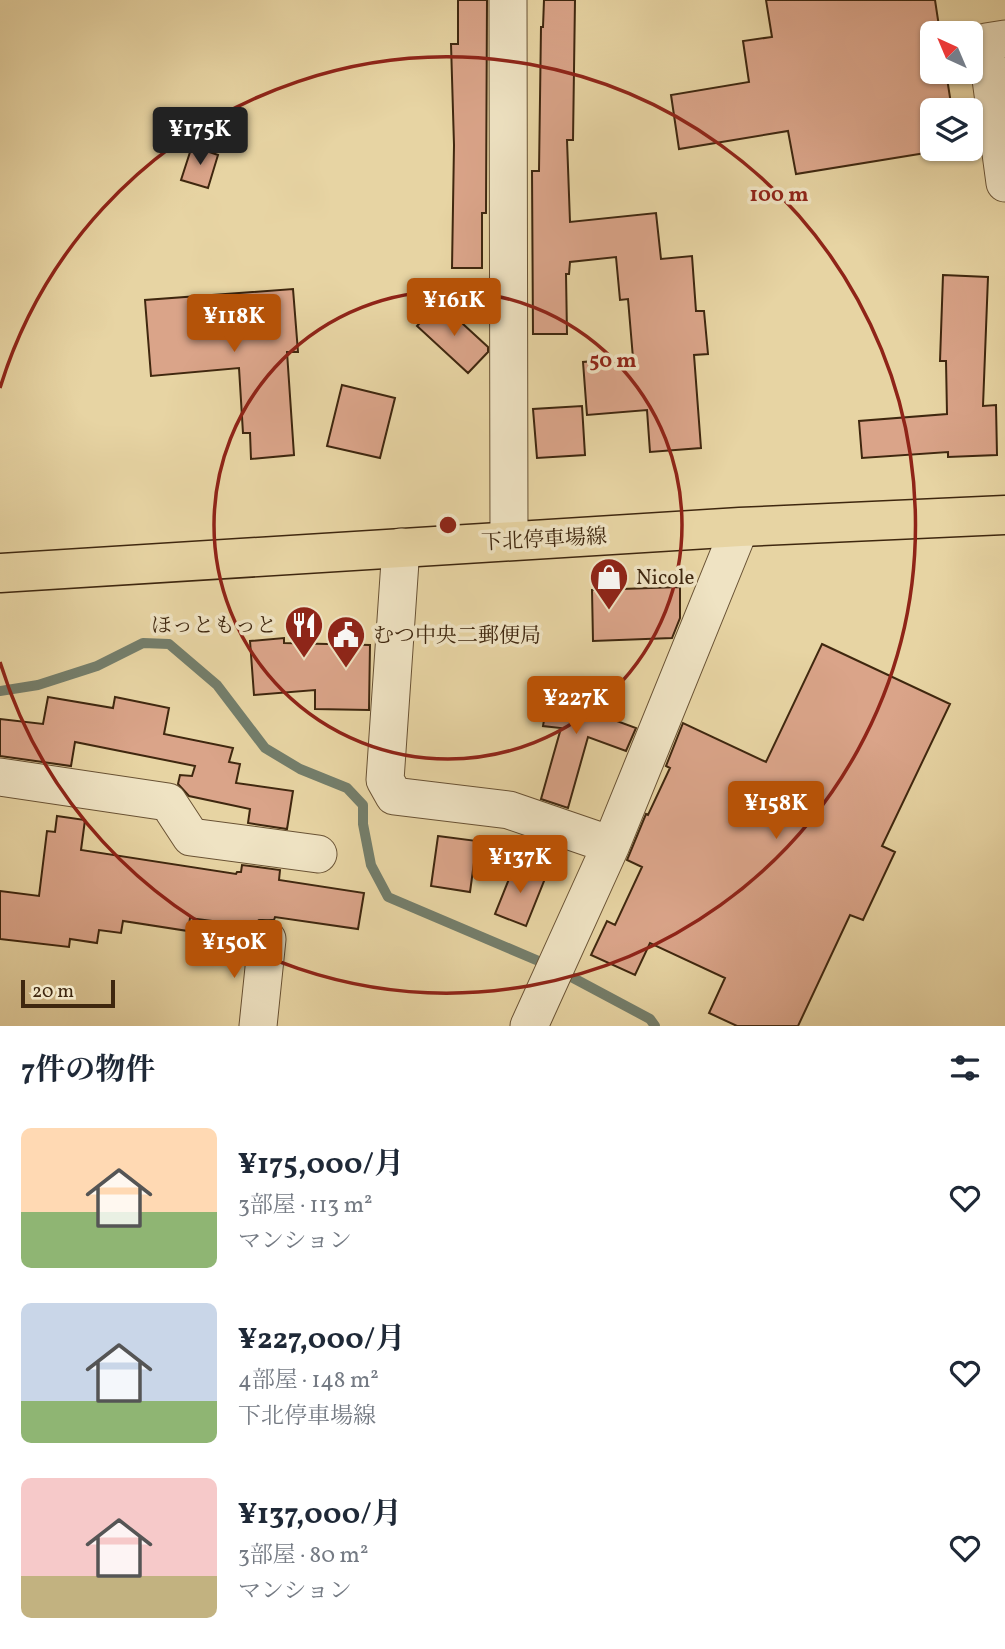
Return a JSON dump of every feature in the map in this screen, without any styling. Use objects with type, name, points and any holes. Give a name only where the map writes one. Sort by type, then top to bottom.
[{"type":"main road","name":"下北停車場線","points":[[0,573],[740,527],[1005,515]]},
{"type":"street","points":[[508,0],[509,541]]},
{"type":"street","points":[[1005,39],[986,42],[1005,183]]},
{"type":"street","points":[[529,1026],[611,845],[740,527]]},
{"type":"street","points":[[401,547],[385,780],[394,796],[509,810],[611,845]]},
{"type":"street","points":[[0,777],[168,802],[191,837],[318,854]]},
{"type":"street","points":[[258,1026],[267,939]]},
{"type":"building","points":[[458,0],[487,0],[486,213],[482,213],[482,268],[452,268],[454,145],[451,44],[458,44]]},
{"type":"building","points":[[544,0],[575,0],[573,140],[567,140],[570,222],[656,213],[661,259],[692,256],[696,311],[704,311],[708,354],[694,355],[701,448],[650,452],[647,410],[587,415],[583,362],[633,358],[628,299],[620,300],[616,257],[570,262],[569,274],[566,274],[567,334],[533,334],[532,171],[539,171],[541,27]]},
{"type":"building","points":[[766,0],[935,0],[938,21],[920,21],[920,84],[948,84],[950,98],[920,98],[920,154],[796,174],[788,131],[679,149],[671,95],[749,82],[743,41],[772,37]]},
{"type":"building","points":[[192,146],[218,155],[208,188],[181,180]]},
{"type":"building","points":[[943,275],[988,277],[983,406],[996,405],[997,455],[948,457],[948,452],[862,458],[859,421],[947,414],[946,361],[940,361]]},
{"type":"building","points":[[293,289],[298,352],[287,352],[294,455],[251,459],[250,433],[243,433],[239,368],[151,376],[145,300]]},
{"type":"building","points":[[439,302],[488,347],[488,352],[468,373],[417,326]]},
{"type":"building","points":[[342,385],[395,398],[380,458],[327,446]]},
{"type":"building","points":[[582,406],[585,455],[537,458],[533,409]]},
{"type":"building","points":[[680,587],[680,618],[672,638],[593,641],[592,590]]},
{"type":"building","points":[[284,638],[284,643],[370,645],[369,710],[315,709],[315,690],[254,695],[250,641]]},
{"type":"building","points":[[822,644],[950,704],[882,846],[895,852],[863,920],[850,915],[798,1026],[737,1026],[709,1013],[725,978],[650,943],[635,975],[591,955],[607,921],[615,925],[642,867],[627,860],[646,814],[648,815],[670,768],[666,766],[683,723],[766,762]]},
{"type":"building","points":[[551,679],[591,686],[587,710],[636,728],[626,751],[588,737],[568,808],[541,799],[561,728],[543,726]]},
{"type":"building","points":[[48,697],[113,708],[115,697],[169,708],[164,734],[233,748],[229,762],[240,764],[236,783],[293,791],[287,829],[248,823],[250,809],[189,796],[178,784],[180,775],[192,776],[195,766],[75,742],[71,766],[0,756],[0,719],[43,724]]},
{"type":"building","points":[[57,816],[85,820],[81,850],[236,874],[241,872],[242,865],[280,870],[279,880],[364,893],[358,929],[275,917],[274,920],[259,920],[251,926],[190,918],[188,931],[123,921],[121,933],[99,930],[97,943],[70,939],[69,947],[0,939],[0,891],[39,896],[47,831],[55,832]]},
{"type":"building","points":[[438,836],[477,841],[470,892],[431,886]]},
{"type":"building","points":[[515,864],[546,876],[526,926],[495,914]]},
{"type":"waterway","points":[[0,691],[38,685],[97,666],[143,643],[169,644],[217,685],[265,748],[300,769],[347,788],[363,805],[363,824],[371,865],[388,897],[548,965]]},
{"type":"waterway","points":[[562,972],[650,1019],[655,1026]]},
{"type":"place","name":"Nicole","points":[[609,611]]},
{"type":"place","name":"ほっともっと","points":[[304,659]]},
{"type":"place","name":"むつ中央二郵便局","points":[[346,669]]}]
